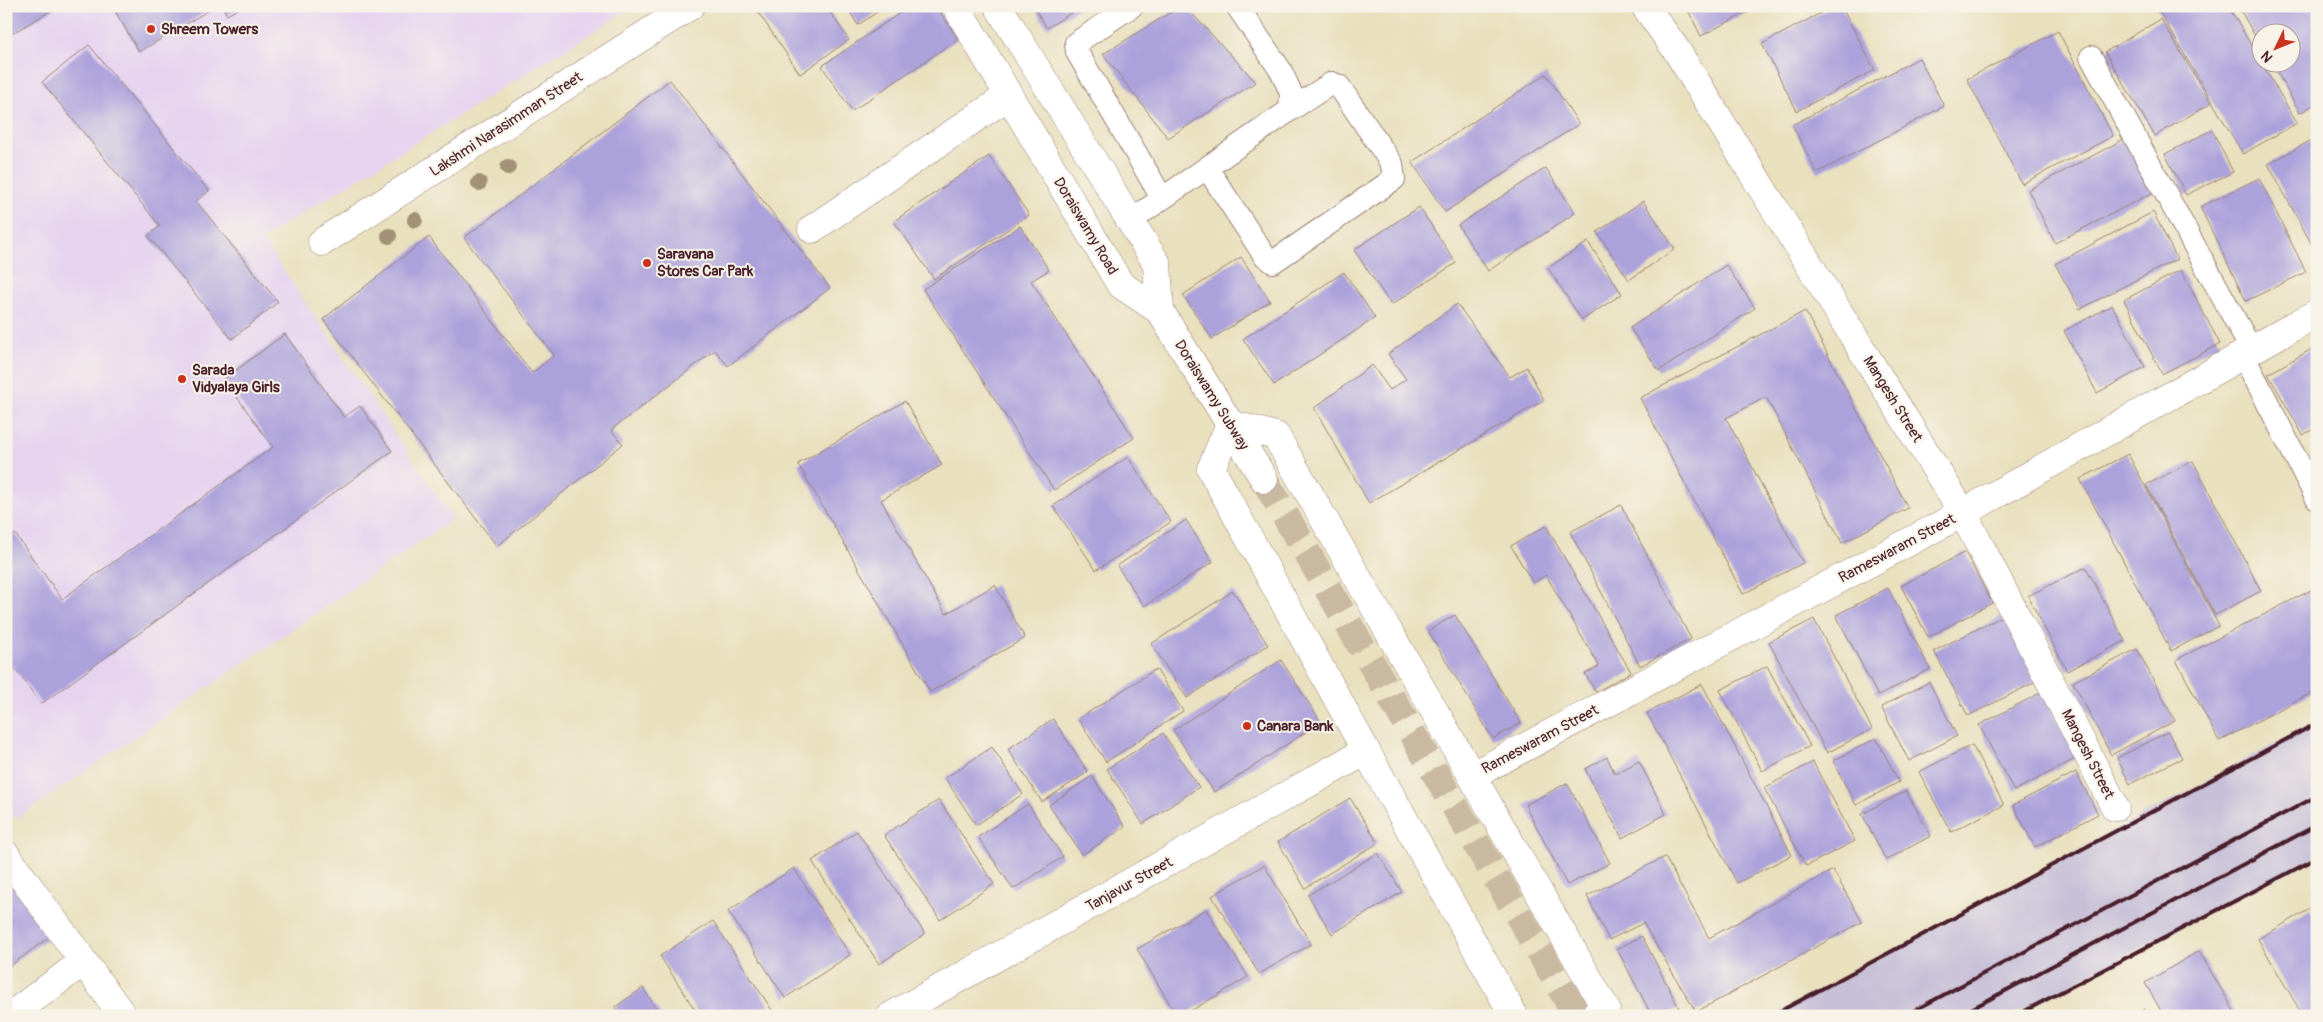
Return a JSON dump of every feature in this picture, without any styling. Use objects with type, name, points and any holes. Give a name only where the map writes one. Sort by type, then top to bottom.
[{"type":"street","name":"Lakshmi Narasimman Street","points":[[322,242],[690,6]]},
{"type":"street","name":"Doraiswamy Road","points":[[956,6],[1120,284],[1160,311]]},
{"type":"street","points":[[998,6],[1157,264],[1160,311]]},
{"type":"street","name":"Mangesh Street","points":[[1645,6],[1678,51],[1963,513],[2115,807]]},
{"type":"street","points":[[812,229],[998,102],[1007,92]]},
{"type":"street","name":"Doraiswamy Subway","points":[[1160,311],[1264,479]]},
{"type":"street","name":"Rameswaram Street","points":[[1473,775],[1963,513],[2317,313]]},
{"type":"street","points":[[1514,1016],[1212,469],[1230,424],[1276,436],[1473,775],[1600,1012]]},
{"type":"street","name":"Tanjavur Street","points":[[892,1016],[1366,751]]},
{"type":"street","points":[[6,855],[123,1016]]},
{"type":"street","points":[[10,1016],[83,962]]},
{"type":"lane","points":[[1132,6],[1076,43],[1077,52],[1162,198]]},
{"type":"lane","points":[[1237,6],[1281,71],[1291,93],[1290,110]]},
{"type":"lane","points":[[2091,57],[2236,318],[2247,352],[2317,499]]},
{"type":"lane","points":[[1130,221],[1290,110],[1332,83],[1339,86],[1392,164],[1394,179],[1273,262],[1264,256],[1207,168]]},
{"type":"shaded area","name":"Sarada Vidyalaya Girls","points":[[6,6],[634,6],[262,239],[453,519],[16,819],[6,806]]},
{"type":"shaded area","points":[[2317,721],[2317,856],[2011,1016],[1773,1016]]},
{"type":"building","points":[[6,6],[59,6],[6,37]]},
{"type":"building","name":"Shreem Towers","points":[[112,6],[216,6],[139,52]]},
{"type":"building","points":[[222,6],[243,6],[227,15]]},
{"type":"building","points":[[754,6],[826,6],[849,40],[800,74]]},
{"type":"building","points":[[846,6],[886,6],[858,25]]},
{"type":"building","points":[[910,6],[936,6],[958,39],[852,111],[822,66]]},
{"type":"building","points":[[1033,6],[1082,6],[1047,28]]},
{"type":"building","points":[[1181,6],[1185,6],[1256,82],[1168,138],[1103,54]]},
{"type":"building","points":[[1686,6],[1759,6],[1701,36]]},
{"type":"building","points":[[1834,6],[1841,6],[1875,70],[1797,111],[1762,44]]},
{"type":"building","points":[[2156,6],[2228,6],[2250,43],[2250,72],[2267,72],[2297,123],[2243,154]]},
{"type":"building","points":[[2238,6],[2317,6],[2317,103],[2300,113],[2277,72],[2300,72],[2300,22],[2250,22],[2250,27]]},
{"type":"building","points":[[2161,19],[2211,103],[2155,136],[2105,52]]},
{"type":"building","points":[[2058,31],[2113,136],[2022,184],[1967,79]]},
{"type":"building","points":[[89,45],[209,191],[196,201],[278,302],[232,339],[148,236],[160,226],[42,82]]},
{"type":"building","points":[[1919,58],[1944,106],[1817,173],[1792,125]]},
{"type":"building","points":[[1546,74],[1579,124],[1445,212],[1412,162]]},
{"type":"building","name":"Saravana Stores Car Park","points":[[670,80],[830,288],[728,366],[715,350],[611,430],[623,444],[497,546],[323,319],[429,237],[532,373],[554,355],[464,238]]},
{"type":"building","points":[[2212,130],[2233,172],[2186,195],[2165,154]]},
{"type":"building","points":[[2317,137],[2317,254],[2268,164]]},
{"type":"building","points":[[2126,138],[2154,192],[2055,243],[2028,190]]},
{"type":"building","points":[[989,156],[1029,215],[934,279],[894,221]]},
{"type":"building","points":[[1546,168],[1575,213],[1488,271],[1458,225]]},
{"type":"building","points":[[2259,178],[2306,272],[2246,301],[2200,207]]},
{"type":"building","points":[[1643,201],[1675,249],[1629,280],[1597,232]]},
{"type":"building","points":[[1419,207],[1456,263],[1391,305],[1354,250]]},
{"type":"building","points":[[2153,212],[2177,259],[2080,309],[2055,264]]},
{"type":"building","points":[[1020,226],[1049,270],[1031,281],[1134,438],[1054,490],[923,289]]},
{"type":"building","points":[[1588,242],[1622,294],[1582,320],[1548,268]]},
{"type":"building","points":[[1241,257],[1270,301],[1212,339],[1183,295]]},
{"type":"building","points":[[1726,265],[1755,308],[1659,371],[1630,328]]},
{"type":"building","points":[[2181,270],[2220,344],[2162,374],[2124,300]]},
{"type":"building","points":[[1344,272],[1375,318],[1274,385],[1243,339]]},
{"type":"building","points":[[1457,304],[1510,377],[1527,367],[1544,400],[1369,503],[1314,408],[1372,365],[1390,390],[1406,379],[1388,354]]},
{"type":"building","points":[[2112,305],[2145,367],[2097,393],[2064,331]]},
{"type":"building","points":[[1805,311],[1908,508],[1842,543],[1766,397],[1726,418],[1803,563],[1743,594],[1640,398]]},
{"type":"building","points":[[285,334],[344,417],[360,406],[392,451],[41,704],[6,656],[6,541],[15,534],[62,599],[273,447],[224,379]]},
{"type":"building","points":[[2317,346],[2317,427],[2303,435],[2268,374]]},
{"type":"building","points":[[905,401],[942,465],[881,500],[946,614],[995,585],[1025,638],[930,692],[798,464]]},
{"type":"building","points":[[2128,454],[2219,626],[2171,651],[2080,479]]},
{"type":"building","points":[[1128,457],[1171,522],[1096,570],[1053,506]]},
{"type":"building","points":[[2193,461],[2261,591],[2215,615],[2146,485]]},
{"type":"building","points":[[1621,505],[1691,639],[1640,666],[1570,532]]},
{"type":"building","points":[[1186,520],[1213,562],[1144,606],[1117,566]]},
{"type":"building","points":[[1546,526],[1631,672],[1596,692],[1585,674],[1599,666],[1546,575],[1533,583],[1511,546]]},
{"type":"building","points":[[1965,552],[1992,603],[1928,637],[1901,586]]},
{"type":"building","points":[[2086,567],[2125,641],[2067,671],[2028,596]]},
{"type":"building","points":[[2317,587],[2317,690],[2219,741],[2176,660]]},
{"type":"building","points":[[1888,588],[1930,669],[1878,696],[1836,615]]},
{"type":"building","points":[[1233,591],[1268,645],[1187,698],[1151,644]]},
{"type":"building","points":[[1455,615],[1521,723],[1493,739],[1428,631]]},
{"type":"building","points":[[2003,616],[2037,681],[1968,716],[1934,651]]},
{"type":"building","points":[[1814,619],[1872,729],[1827,753],[1769,642]]},
{"type":"building","points":[[2137,649],[2175,721],[2111,755],[2073,682]]},
{"type":"building","name":"Canara Bank","points":[[1281,660],[1321,722],[1214,792],[1173,730]]},
{"type":"building","points":[[1767,666],[1810,746],[1762,771],[1720,690]]},
{"type":"building","points":[[1156,669],[1183,711],[1106,762],[1078,719]]},
{"type":"building","points":[[1929,682],[1957,736],[1909,761],[1881,707]]},
{"type":"building","points":[[1702,684],[1792,855],[1737,883],[1647,713]]},
{"type":"building","points":[[2042,692],[2077,758],[2014,791],[1979,725]]},
{"type":"building","points":[[1053,719],[1088,772],[1042,802],[1008,749]]},
{"type":"building","points":[[2168,732],[2182,758],[2130,784],[2117,758]]},
{"type":"building","points":[[1163,733],[1199,787],[1143,824],[1107,769]]},
{"type":"building","points":[[1876,738],[1899,782],[1856,805],[1833,761]]},
{"type":"building","points":[[1972,745],[2004,805],[1951,832],[1919,772]]},
{"type":"building","points":[[992,747],[1023,794],[976,825],[945,778]]},
{"type":"building","points":[[1607,757],[1615,774],[1639,761],[1666,814],[1622,838],[1585,769]]},
{"type":"building","points":[[1813,762],[1855,841],[1806,866],[1764,788]]},
{"type":"building","points":[[2076,772],[2098,814],[2035,847],[2013,805]]},
{"type":"building","points":[[1092,776],[1125,827],[1082,855],[1049,805]]},
{"type":"building","points":[[1567,783],[1610,863],[1567,885],[1525,805]]},
{"type":"building","points":[[1906,791],[1931,836],[1886,860],[1862,814]]},
{"type":"building","points":[[1350,798],[1378,843],[1305,888],[1278,842]]},
{"type":"building","points":[[939,800],[994,884],[940,920],[884,835]]},
{"type":"building","points":[[1028,804],[1063,857],[1013,889],[978,837]]},
{"type":"building","points":[[857,831],[925,934],[879,964],[812,861]]},
{"type":"building","points":[[1378,853],[1402,892],[1332,934],[1308,895]]},
{"type":"building","points":[[1665,857],[1709,938],[1833,870],[1862,922],[1696,1012],[1643,923],[1609,940],[1587,896]]},
{"type":"building","points":[[6,865],[56,932],[6,969]]},
{"type":"building","points":[[1264,865],[1311,944],[1259,974],[1212,896]]},
{"type":"building","points":[[794,868],[850,955],[785,998],[728,911]]},
{"type":"building","points":[[1206,909],[1248,977],[1182,1016],[1177,1016],[1137,949]]},
{"type":"building","points":[[2310,909],[2317,920],[2317,1016],[2303,1016],[2258,939]]},
{"type":"building","points":[[713,921],[776,1016],[699,1016],[660,956]]},
{"type":"building","points":[[1642,936],[1679,1008],[1663,1016],[1652,1016],[1617,949]]},
{"type":"building","points":[[2199,951],[2237,1016],[2164,1016],[2145,983]]},
{"type":"building","points":[[643,988],[661,1016],[621,1016],[615,1007]]},
{"type":"building","points":[[2145,1009],[2149,1016],[2134,1016]]},
{"type":"tunnel","points":[[1264,479],[1577,1016]]},
{"type":"railway","points":[[1771,1016],[2317,723]]},
{"type":"railway","points":[[1904,1016],[2317,796]]},
{"type":"railway","points":[[1958,1016],[2317,825]]},
{"type":"railway","points":[[2015,1016],[2317,858]]},
{"type":"place","name":"Shreem Towers","points":[[151,29]]},
{"type":"place","name":"Saravana Stores Car Park","points":[[647,263]]},
{"type":"place","name":"Sarada Vidyalaya Girls","points":[[182,379]]},
{"type":"place","name":"Canara Bank","points":[[1247,726]]}]
